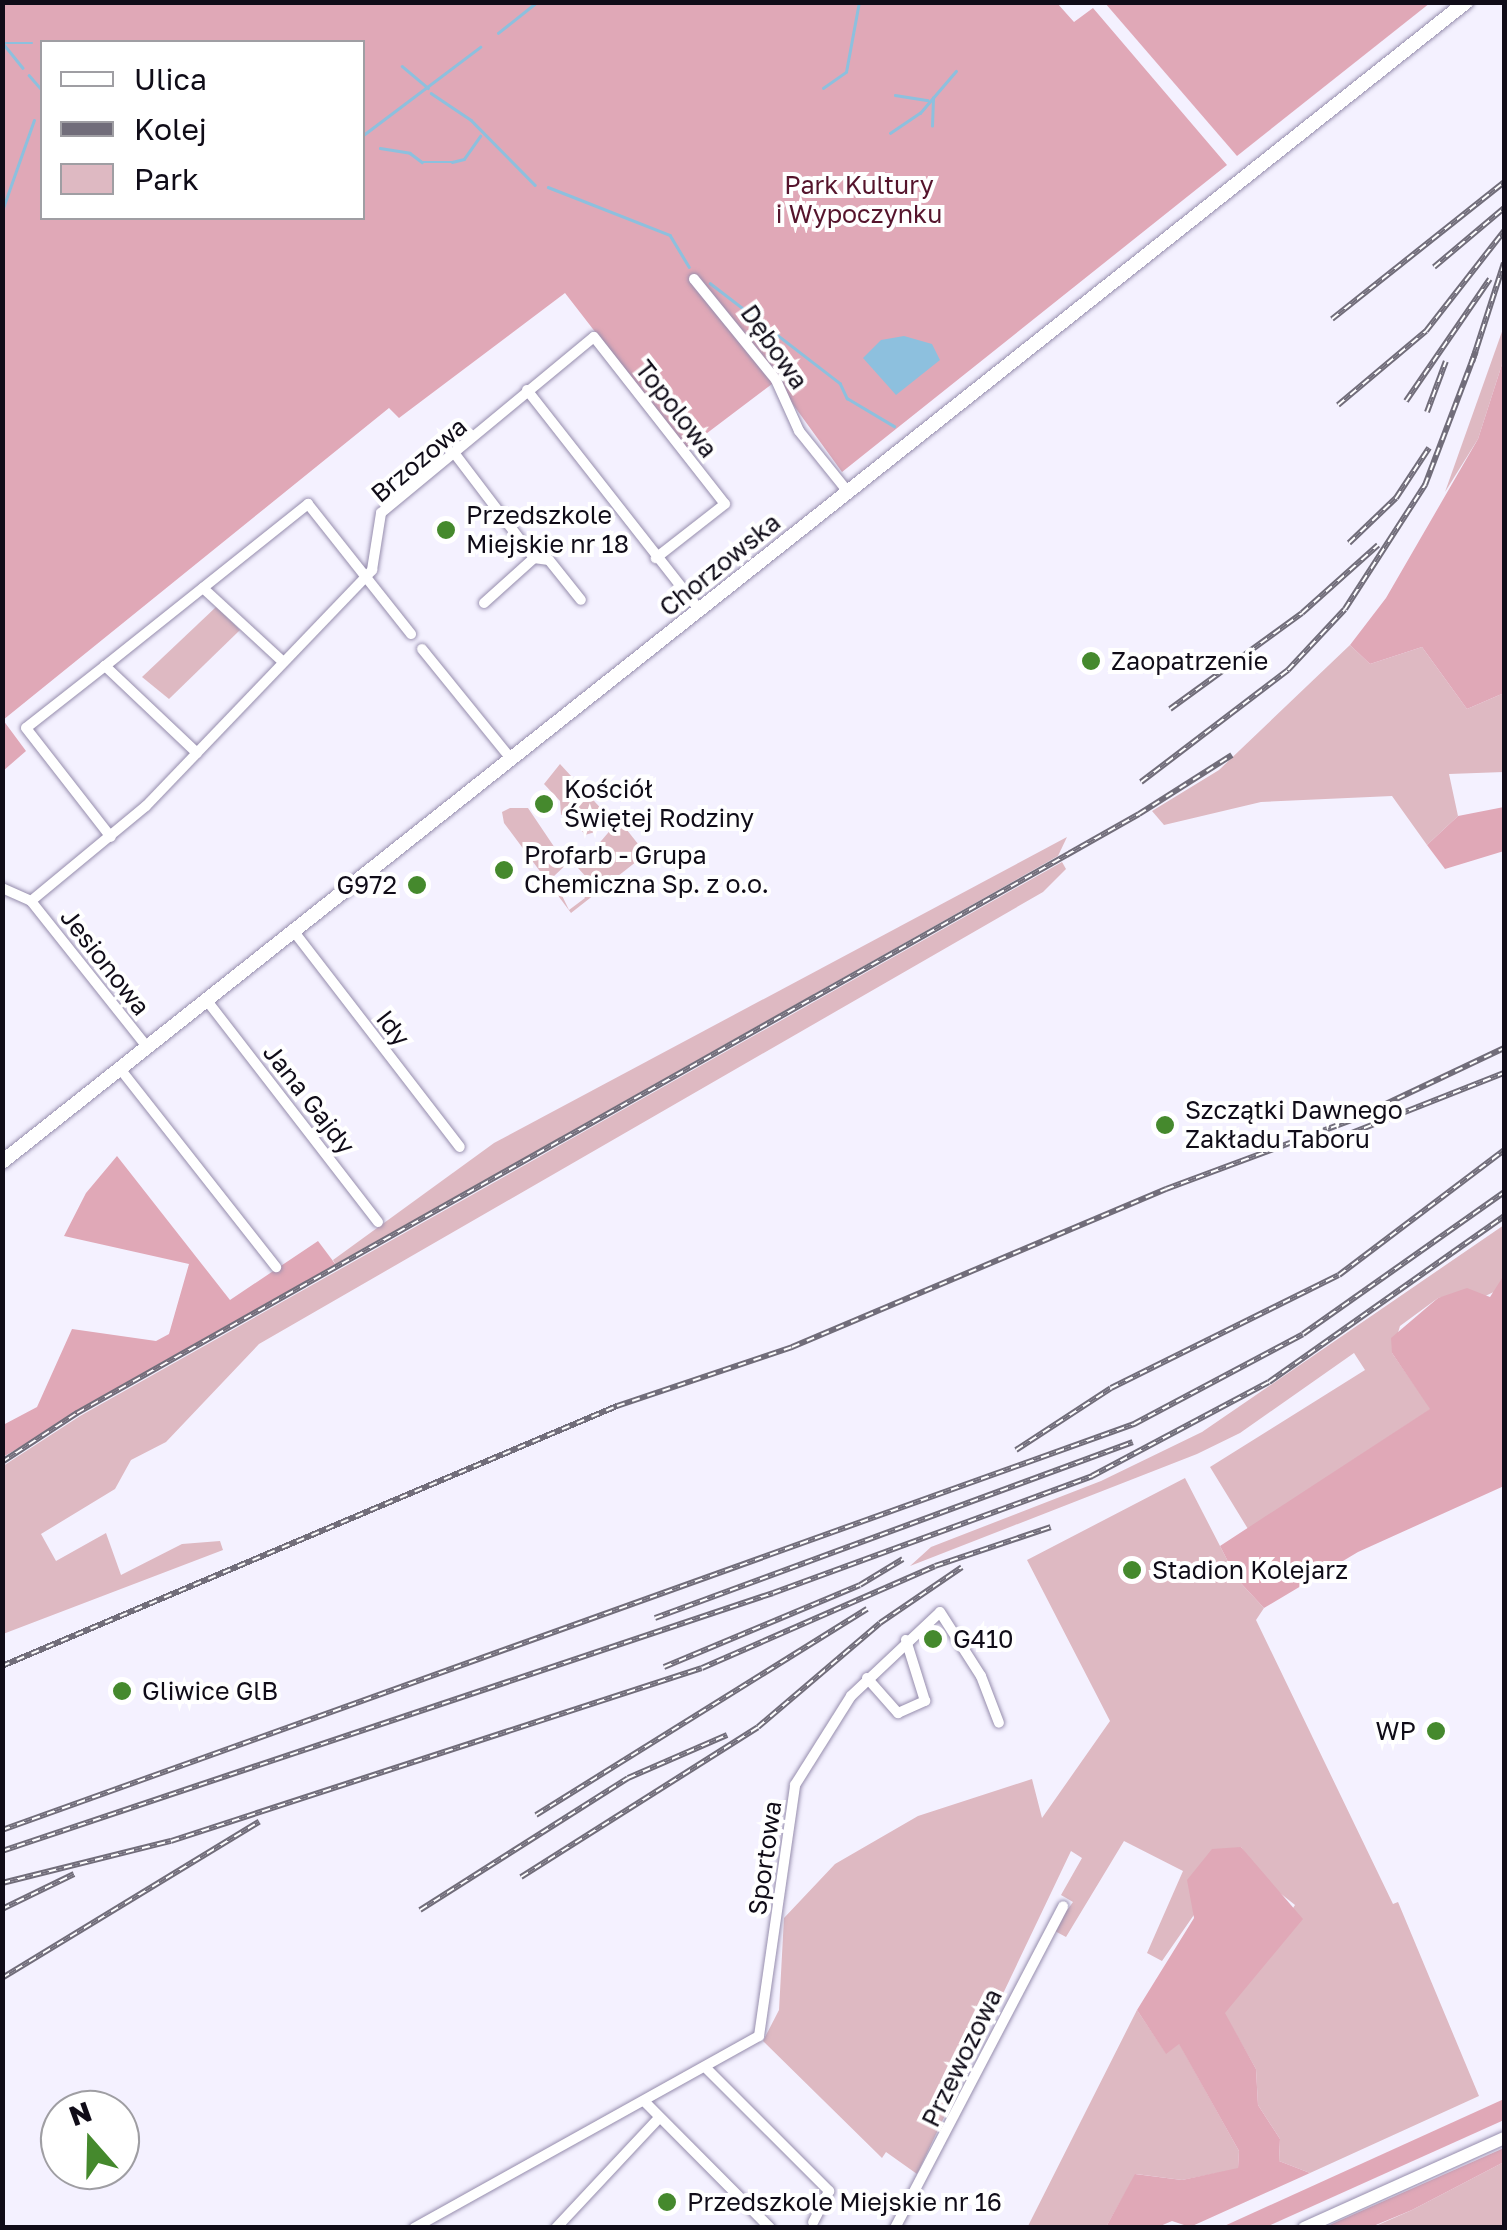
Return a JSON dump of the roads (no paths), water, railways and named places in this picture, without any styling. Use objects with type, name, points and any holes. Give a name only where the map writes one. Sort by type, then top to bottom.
[{"type":"main road","name":"Chorzowska","points":[[2,1162],[1466,2]]},
{"type":"street","name":"Dębowa","points":[[694,279],[776,380],[800,431],[848,492]]},
{"type":"street","name":"Topolowa","points":[[528,390],[594,337],[725,504],[656,558]]},
{"type":"street","name":"Brzozowa","points":[[366,576],[381,513],[528,390]]},
{"type":"street","points":[[528,390],[700,611]]},
{"type":"street","points":[[454,454],[534,558],[549,560],[580,600]]},
{"type":"street","points":[[111,837],[26,728],[308,504],[411,634]]},
{"type":"street","points":[[484,603],[534,558]]},
{"type":"street","points":[[2,888],[31,901],[111,837],[366,576]]},
{"type":"street","points":[[202,588],[282,660]]},
{"type":"street","points":[[422,649],[511,759]]},
{"type":"street","points":[[105,666],[197,753]]},
{"type":"street","name":"Jesionowa","points":[[31,901],[148,1048]]},
{"type":"street","name":"Idy","points":[[295,933],[460,1147]]},
{"type":"street","name":"Jana Gajdy","points":[[208,1002],[378,1222]]},
{"type":"street","points":[[121,1070],[276,1267]]},
{"type":"street","name":"Sportowa","points":[[414,2228],[646,2104],[759,2036],[766,2020],[795,1785],[866,1678],[940,1612],[981,1676],[999,1723]]},
{"type":"street","points":[[866,1678],[898,1713],[925,1700],[906,1640]]},
{"type":"street","name":"Przewozowa","points":[[895,2228],[1063,1906]]},
{"type":"street","points":[[707,2070],[829,2190],[814,2222]]},
{"type":"street","points":[[646,2104],[770,2228]]},
{"type":"street","points":[[556,2228],[659,2118]]},
{"type":"street","points":[[1304,2228],[1504,2138]]},
{"type":"water","points":[[904,336],[932,344],[940,360],[896,395],[863,358],[881,340]]},
{"type":"waterway","points":[[498,33],[537,2]]},
{"type":"waterway","points":[[823,88],[846,72],[859,2]]},
{"type":"waterway","points":[[2,42],[23,68]]},
{"type":"waterway","points":[[4,43],[32,43]]},
{"type":"waterway","points":[[365,134],[480,47]]},
{"type":"waterway","points":[[402,66],[428,88]]},
{"type":"waterway","points":[[890,133],[920,113],[956,71]]},
{"type":"waterway","points":[[29,75],[40,88]]},
{"type":"waterway","points":[[431,93],[471,120],[535,185]]},
{"type":"waterway","points":[[895,95],[928,100]]},
{"type":"waterway","points":[[932,126],[933,98]]},
{"type":"waterway","points":[[2,211],[34,120]]},
{"type":"waterway","points":[[380,148],[410,153],[422,162],[452,162],[464,159],[480,136]]},
{"type":"waterway","points":[[548,187],[670,235],[689,267]]},
{"type":"waterway","points":[[710,283],[840,383],[847,398],[894,426]]},
{"type":"railway","points":[[1332,319],[1504,182]]},
{"type":"railway","points":[[1434,267],[1504,208]]},
{"type":"railway","points":[[1338,405],[1426,331],[1504,231]]},
{"type":"railway","points":[[1472,362],[1504,263]]},
{"type":"railway","points":[[1406,401],[1490,279]]},
{"type":"railway","points":[[1141,782],[1288,670],[1345,609],[1425,485],[1476,351]]},
{"type":"railway","points":[[1427,412],[1446,361]]},
{"type":"railway","points":[[1349,543],[1396,498],[1429,448]]},
{"type":"railway","points":[[1170,709],[1302,613],[1378,545]]},
{"type":"railway","points":[[2,1462],[77,1413],[1139,814],[1232,755]]},
{"type":"railway","points":[[2,1666],[617,1406],[792,1347],[1166,1189],[1354,1119],[1504,1048]]},
{"type":"railway","points":[[1349,1134],[1504,1073]]},
{"type":"railway","points":[[1016,1450],[1111,1388],[1339,1275],[1504,1150]]},
{"type":"railway","points":[[2,1830],[1134,1424],[1303,1334],[1504,1192]]},
{"type":"railway","points":[[2,1851],[773,1593],[1092,1476],[1269,1382],[1504,1216]]},
{"type":"railway","points":[[655,1618],[1133,1442]]},
{"type":"railway","points":[[2,1883],[171,1841],[702,1668],[935,1566],[1051,1527]]},
{"type":"railway","points":[[664,1667],[860,1585],[903,1559]]},
{"type":"railway","points":[[521,1877],[758,1727],[880,1623],[962,1567]]},
{"type":"railway","points":[[536,1815],[867,1609]]},
{"type":"railway","points":[[420,1910],[628,1778],[727,1735]]},
{"type":"railway","points":[[2,1978],[259,1822]]},
{"type":"railway","points":[[2,1909],[74,1874]]},
{"type":"place","name":"Przedszkole Miejskie nr 18","points":[[446,530]]},
{"type":"place","name":"Zaopatrzenie","points":[[1091,661]]},
{"type":"place","name":"Kościół Świętej Rodziny","points":[[544,804]]},
{"type":"place","name":"Profarb - Grupa Chemiczna Sp. z o.o.","points":[[504,870]]},
{"type":"place","name":"G972","points":[[417,885]]},
{"type":"place","name":"Szczątki Dawnego Zakładu Taboru","points":[[1165,1125]]},
{"type":"place","name":"Stadion Kolejarz","points":[[1132,1570]]},
{"type":"place","name":"G410","points":[[933,1639]]},
{"type":"place","name":"Gliwice GlB","points":[[122,1691]]},
{"type":"place","name":"WP","points":[[1436,1731]]},
{"type":"place","name":"Przedszkole Miejskie nr 16","points":[[667,2202]]},
{"type":"park label","name":"Park Kultury i Wypoczynku","points":[[859,200]]}]
